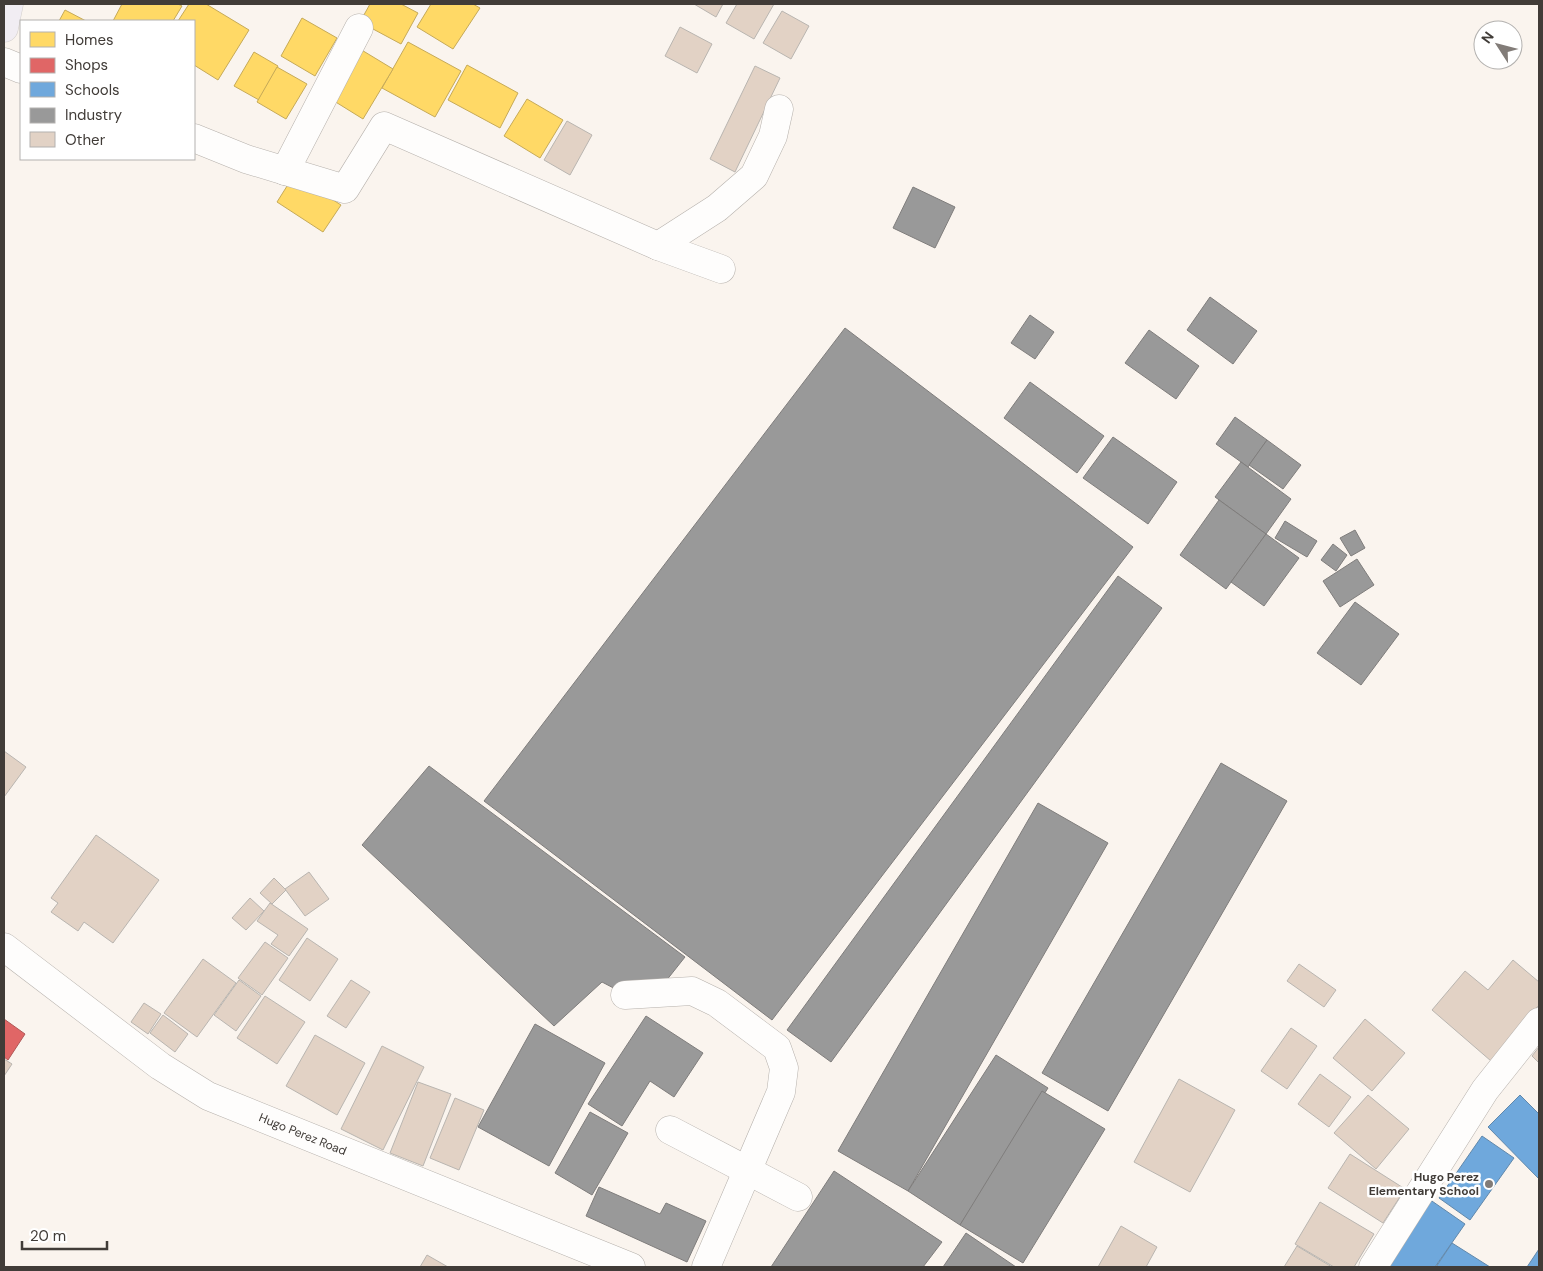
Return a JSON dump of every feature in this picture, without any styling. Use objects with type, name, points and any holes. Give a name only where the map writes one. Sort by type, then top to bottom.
[{"type":"main road","points":[[4,28],[9,4]]},
{"type":"street","points":[[285,171],[359,28]]},
{"type":"street","points":[[4,62],[20,69]]},
{"type":"street","points":[[658,246],[717,208],[754,176],[773,136],[779,109]]},
{"type":"street","points":[[195,138],[246,159],[345,189],[384,126],[658,246],[721,269]]},
{"type":"street","name":"Hugo Perez Road","points":[[4,947],[160,1066],[208,1096],[631,1267]]},
{"type":"street","points":[[625,995],[692,991],[717,1003],[777,1048],[784,1068],[781,1092],[706,1267]]},
{"type":"street","points":[[1373,1267],[1485,1090],[1539,1022]]},
{"type":"street","points":[[670,1130],[798,1197]]},
{"type":"building: Homes","points":[[122,4],[178,4],[182,6],[174,20],[114,20]]},
{"type":"building: Homes","points":[[189,4],[206,4],[249,30],[218,80],[195,66],[195,20],[179,20]]},
{"type":"building: Homes","points":[[370,4],[401,4],[418,13],[401,44],[360,22]]},
{"type":"building: Homes","points":[[431,4],[473,4],[480,8],[453,49],[417,27]]},
{"type":"building: Homes","points":[[65,10],[84,20],[60,20]]},
{"type":"building: Homes","points":[[302,18],[337,38],[315,76],[281,56]]},
{"type":"building: Homes","points":[[408,42],[461,71],[435,117],[382,88]]},
{"type":"building: Homes","points":[[355,46],[393,69],[363,119],[326,96]]},
{"type":"building: Homes","points":[[254,52],[278,66],[259,100],[234,86]]},
{"type":"building: Homes","points":[[467,65],[518,93],[500,128],[448,100]]},
{"type":"building: Homes","points":[[277,67],[307,84],[286,119],[257,102]]},
{"type":"building: Homes","points":[[527,99],[563,120],[540,158],[504,136]]},
{"type":"building: Homes","points":[[294,175],[341,205],[323,232],[277,202]]},
{"type":"building: Shops","points":[[4,1019],[25,1034],[8,1060],[4,1057]]},
{"type":"building: Schools","points":[[1520,1095],[1539,1114],[1539,1179],[1488,1127]]},
{"type":"building: Schools","points":[[1482,1136],[1514,1158],[1470,1220],[1439,1198]]},
{"type":"building: Schools","points":[[1429,1199],[1465,1224],[1435,1267],[1383,1267]]},
{"type":"building: Schools","points":[[1452,1243],[1490,1267],[1436,1267]]},
{"type":"building: Schools","points":[[1539,1249],[1539,1267],[1527,1267]]},
{"type":"building: Industry","points":[[913,187],[955,207],[935,248],[893,228]]},
{"type":"building: Industry","points":[[1210,297],[1257,331],[1233,364],[1187,330]]},
{"type":"building: Industry","points":[[1030,315],[1054,332],[1035,359],[1011,343]]},
{"type":"building: Industry","points":[[845,328],[1133,547],[772,1020],[484,801]]},
{"type":"building: Industry","points":[[1149,330],[1199,366],[1176,399],[1125,363]]},
{"type":"building: Industry","points":[[1030,382],[1104,436],[1077,473],[1004,418]]},
{"type":"building: Industry","points":[[1235,417],[1267,440],[1248,467],[1216,444]]},
{"type":"building: Industry","points":[[1113,437],[1177,482],[1148,524],[1083,478]]},
{"type":"building: Industry","points":[[1267,440],[1301,465],[1283,489],[1249,465]]},
{"type":"building: Industry","points":[[1241,462],[1291,499],[1266,534],[1215,497]]},
{"type":"building: Industry","points":[[1219,500],[1266,534],[1226,589],[1180,555]]},
{"type":"building: Industry","points":[[1285,521],[1317,541],[1307,557],[1275,538]]},
{"type":"building: Industry","points":[[1355,530],[1365,548],[1351,556],[1340,538]]},
{"type":"building: Industry","points":[[1266,534],[1299,558],[1264,606],[1231,582]]},
{"type":"building: Industry","points":[[1333,544],[1347,555],[1336,571],[1321,560]]},
{"type":"building: Industry","points":[[1357,559],[1374,585],[1340,607],[1323,581]]},
{"type":"building: Industry","points":[[1118,576],[1162,608],[831,1062],[787,1030]]},
{"type":"building: Industry","points":[[1355,602],[1399,634],[1361,685],[1317,653]]},
{"type":"building: Industry","points":[[1221,763],[1287,801],[1108,1111],[1042,1073]]},
{"type":"building: Industry","points":[[429,766],[685,957],[662,986],[625,994],[602,982],[554,1026],[362,845]]},
{"type":"building: Industry","points":[[1038,803],[1108,843],[908,1191],[838,1151]]},
{"type":"building: Industry","points":[[646,1016],[703,1053],[674,1097],[650,1081],[622,1126],[588,1104]]},
{"type":"building: Industry","points":[[535,1024],[605,1063],[549,1166],[478,1127]]},
{"type":"building: Industry","points":[[996,1055],[1048,1088],[960,1225],[908,1191]]},
{"type":"building: Industry","points":[[1042,1091],[1105,1129],[1023,1263],[960,1225]]},
{"type":"building: Industry","points":[[590,1112],[628,1133],[592,1195],[555,1173]]},
{"type":"building: Industry","points":[[834,1171],[942,1242],[923,1267],[771,1267]]},
{"type":"building: Industry","points":[[599,1187],[660,1214],[666,1203],[706,1221],[687,1262],[586,1216]]},
{"type":"building: Industry","points":[[966,1233],[1016,1267],[943,1267]]},
{"type":"building: Other","points":[[694,4],[723,4],[716,17]]},
{"type":"building: Other","points":[[737,4],[774,4],[754,39],[726,23]]},
{"type":"building: Other","points":[[782,11],[809,26],[791,59],[763,43]]},
{"type":"building: Other","points":[[680,27],[712,44],[697,73],[665,56]]},
{"type":"building: Other","points":[[755,66],[780,78],[735,172],[710,159]]},
{"type":"building: Other","points":[[567,121],[592,135],[570,175],[544,160]]},
{"type":"building: Other","points":[[4,751],[26,767],[4,797]]},
{"type":"building: Other","points":[[96,835],[159,880],[113,943],[84,922],[78,931],[51,912],[58,903],[51,898]]},
{"type":"building: Other","points":[[309,872],[329,899],[305,916],[285,889]]},
{"type":"building: Other","points":[[274,878],[286,890],[272,904],[260,893]]},
{"type":"building: Other","points":[[250,898],[264,911],[246,930],[232,918]]},
{"type":"building: Other","points":[[270,903],[308,929],[289,956],[271,944],[278,935],[257,921]]},
{"type":"building: Other","points":[[307,938],[338,959],[310,1001],[279,980]]},
{"type":"building: Other","points":[[265,942],[288,958],[262,995],[238,978]]},
{"type":"building: Other","points":[[203,959],[236,983],[197,1037],[164,1013]]},
{"type":"building: Other","points":[[1513,960],[1539,982],[1539,1005],[1491,1061],[1432,1010],[1465,971],[1488,990]]},
{"type":"building: Other","points":[[1299,964],[1336,990],[1324,1007],[1287,981]]},
{"type":"building: Other","points":[[239,980],[261,996],[236,1031],[214,1015]]},
{"type":"building: Other","points":[[351,980],[370,992],[346,1028],[327,1016]]},
{"type":"building: Other","points":[[265,996],[305,1022],[277,1064],[237,1038]]},
{"type":"building: Other","points":[[144,1003],[161,1014],[148,1034],[131,1022]]},
{"type":"building: Other","points":[[163,1015],[188,1034],[175,1052],[150,1033]]},
{"type":"building: Other","points":[[1365,1019],[1405,1053],[1372,1091],[1333,1058]]},
{"type":"building: Other","points":[[1291,1028],[1317,1046],[1287,1089],[1261,1071]]},
{"type":"building: Other","points":[[315,1035],[365,1063],[337,1115],[286,1086]]},
{"type":"building: Other","points":[[382,1046],[424,1067],[383,1150],[341,1129]]},
{"type":"building: Other","points":[[1539,1047],[1539,1063],[1532,1056]]},
{"type":"building: Other","points":[[4,1059],[12,1064],[4,1076]]},
{"type":"building: Other","points":[[1320,1074],[1351,1097],[1329,1127],[1298,1104]]},
{"type":"building: Other","points":[[1179,1079],[1235,1110],[1190,1192],[1134,1162]]},
{"type":"building: Other","points":[[418,1082],[451,1094],[423,1166],[390,1153]]},
{"type":"building: Other","points":[[1368,1095],[1409,1129],[1376,1169],[1334,1133]]},
{"type":"building: Other","points":[[455,1098],[484,1110],[459,1170],[430,1158]]},
{"type":"building: Other","points":[[1350,1154],[1405,1189],[1383,1223],[1328,1188]]},
{"type":"building: Other","points":[[1320,1202],[1374,1234],[1354,1267],[1334,1267],[1295,1244]]},
{"type":"building: Other","points":[[1121,1226],[1157,1247],[1146,1267],[1098,1267]]},
{"type":"building: Other","points":[[1297,1246],[1332,1267],[1284,1267]]},
{"type":"building: Other","points":[[427,1255],[448,1267],[420,1267]]},
{"type":"place","name":"Hugo Perez Elementary School","points":[[1489,1184]]}]
